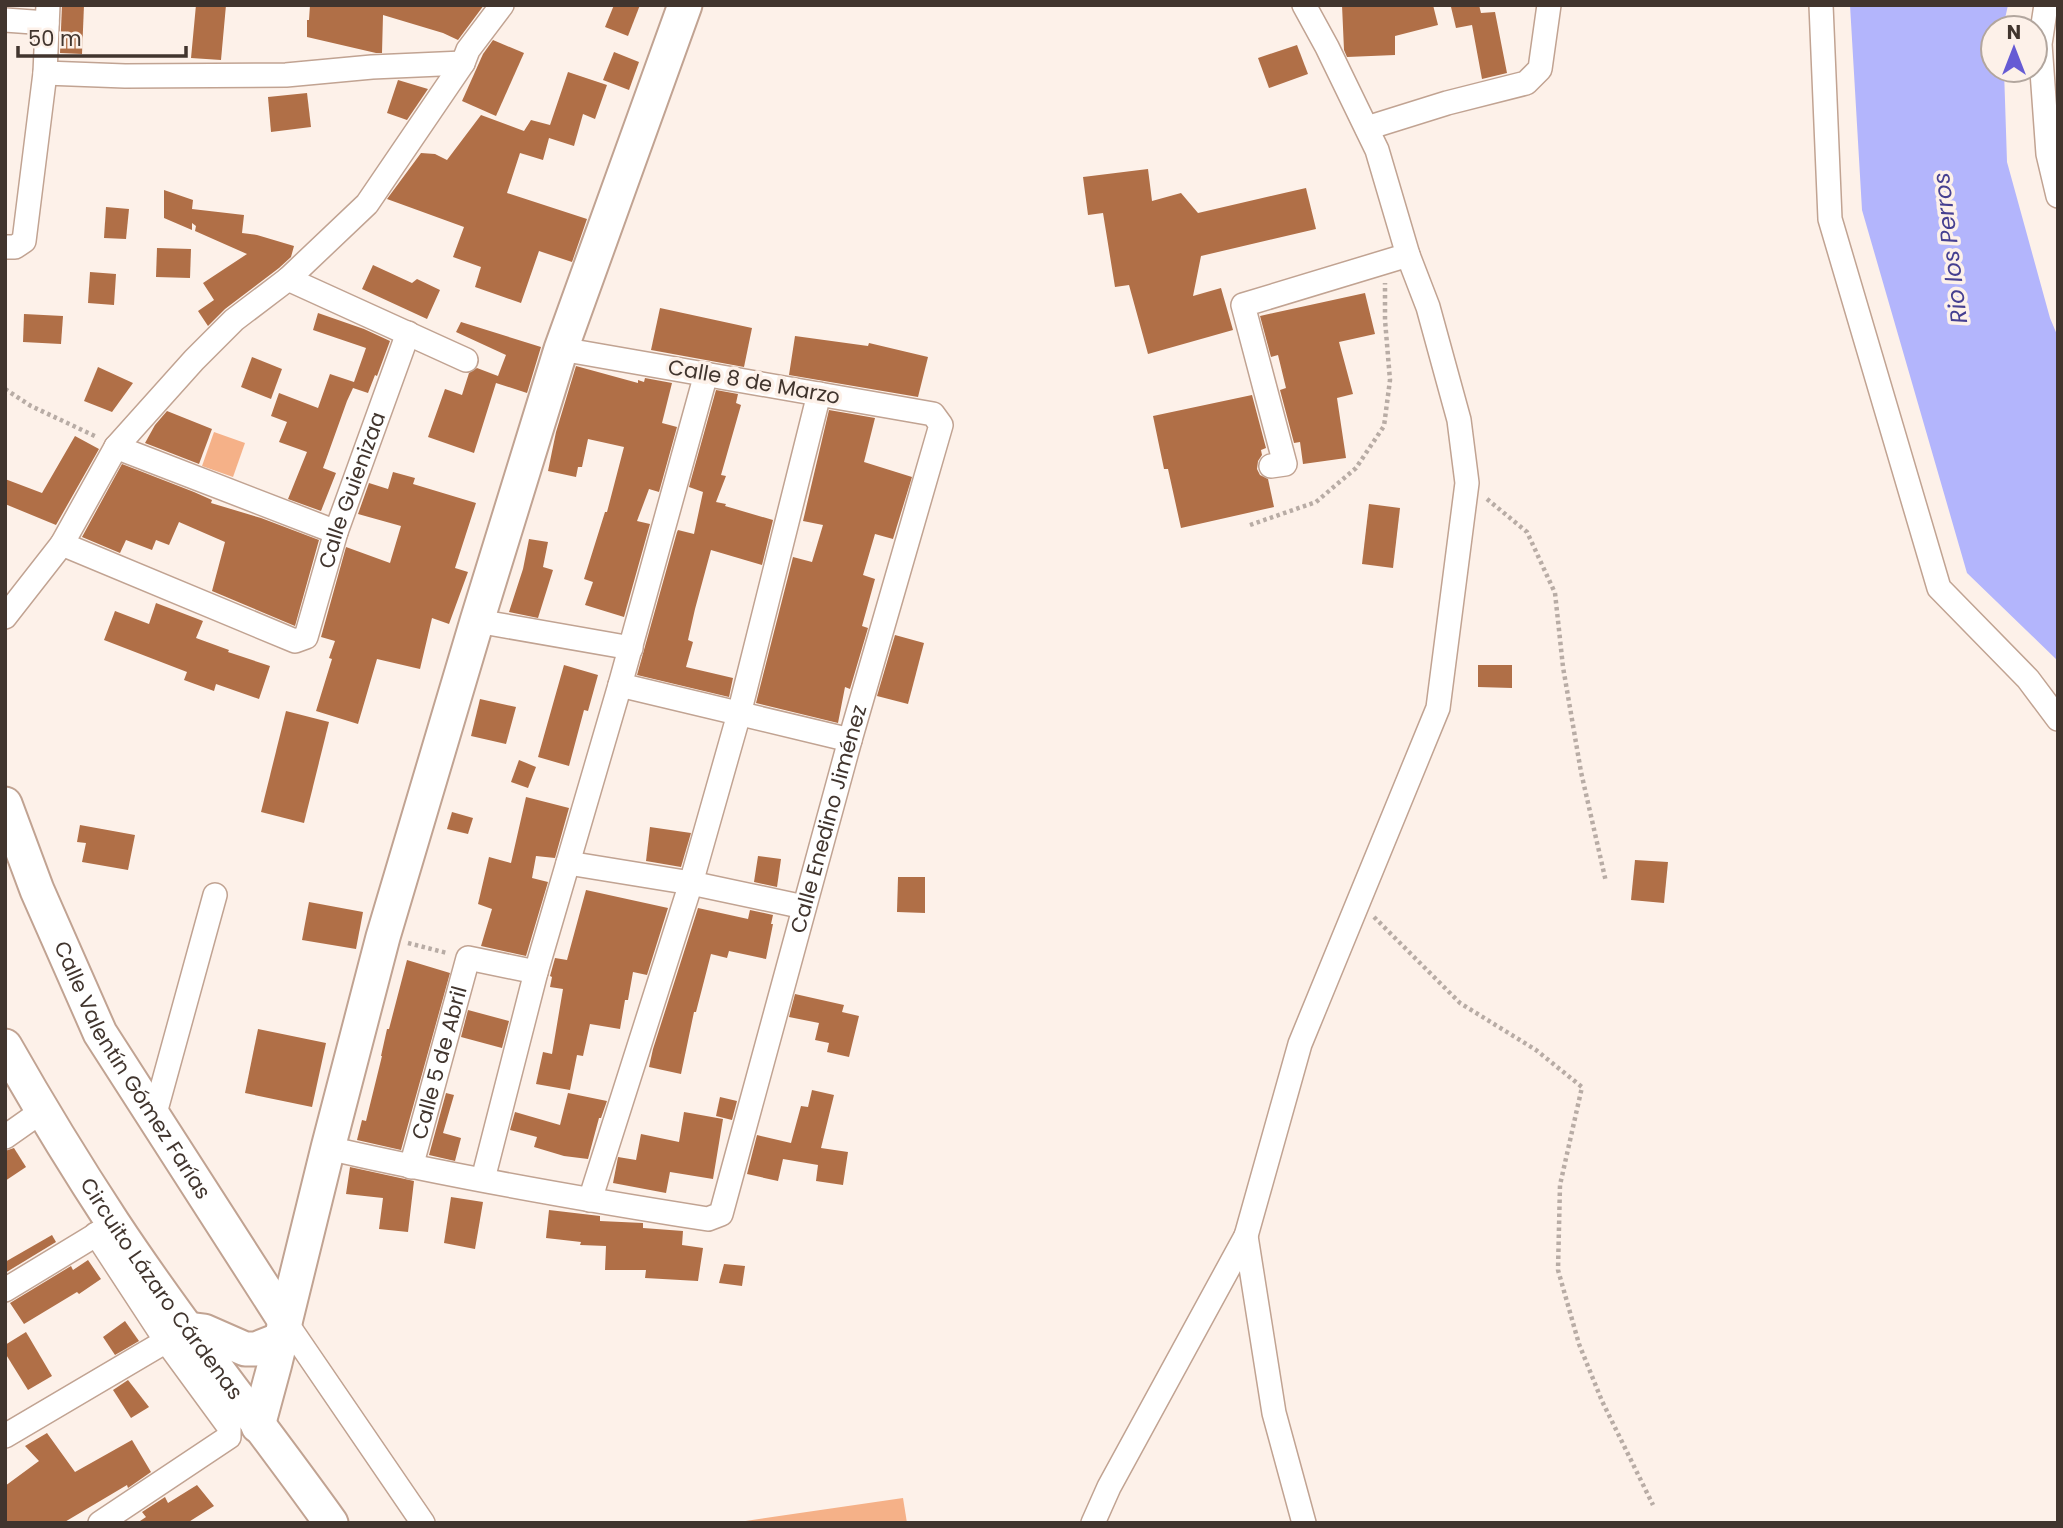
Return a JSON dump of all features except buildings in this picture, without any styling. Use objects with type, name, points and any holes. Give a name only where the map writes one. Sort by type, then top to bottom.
[{"type":"street","points":[[5,617],[62,544],[116,447],[234,320],[288,279],[367,204],[463,63],[468,50],[502,5]]},
{"type":"street","points":[[100,1523],[244,1431],[283,1330],[383,937],[477,621],[561,349],[685,5]]},
{"type":"street","points":[[1093,1523],[1109,1487],[1246,1236],[1300,1044],[1438,708],[1466,483],[1459,420],[1428,307],[1377,150],[1304,5]]},
{"type":"street","points":[[1367,128],[1447,103],[1526,83],[1540,69],[1549,5]]},
{"type":"street","points":[[1821,5],[1830,219],[1939,588],[2028,679],[2058,719]]},
{"type":"street","points":[[2046,5],[2040,44],[2048,154],[2058,196]]},
{"type":"street","points":[[5,20],[48,14],[45,73],[24,241],[15,247],[5,247]]},
{"type":"street","points":[[45,73],[125,76],[286,75],[372,67],[463,63]]},
{"type":"street","points":[[1271,466],[1285,464],[1243,305],[1412,264]]},
{"type":"street","points":[[288,279],[466,360]]},
{"type":"street","name":"Calle Guienizaa","points":[[62,544],[295,641],[306,637],[336,532],[408,333]]},
{"type":"street","name":"Calle 8 de Marzo","points":[[561,349],[933,414],[941,425]]},
{"type":"street","points":[[483,1179],[537,972],[621,685],[706,374]]},
{"type":"street","points":[[328,1148],[411,1167],[590,1200],[691,883],[739,714],[818,394]]},
{"type":"street","name":"Calle Enedino Jiménez","points":[[590,1200],[708,1219],[720,1214],[850,740],[941,425]]},
{"type":"street","points":[[116,447],[336,532]]},
{"type":"street","points":[[477,621],[631,648]]},
{"type":"street","points":[[621,685],[850,740]]},
{"type":"street","name":"Calle Valentín Gómez Farías","points":[[5,804],[37,890],[100,1033],[283,1330]]},
{"type":"street","points":[[568,863],[691,883],[804,907]]},
{"type":"street","points":[[154,1117],[215,895]]},
{"type":"street","points":[[468,958],[537,972]]},
{"type":"street","name":"Calle 5 de Abril","points":[[411,1167],[468,958]]},
{"type":"street","name":"Circuito Lázaro Cárdenas","points":[[5,1046],[105,1229],[177,1335],[244,1431],[331,1523]]},
{"type":"street","points":[[5,1137],[42,1111]]},
{"type":"street","points":[[5,1290],[105,1229]]},
{"type":"street","points":[[1246,1236],[1274,1413],[1304,1523]]},
{"type":"street","points":[[5,1436],[177,1335],[204,1331],[245,1349],[256,1349],[283,1330]]},
{"type":"street","points":[[283,1330],[422,1523]]},
{"type":"path","points":[[1250,525],[1316,502],[1356,468],[1384,426],[1390,380],[1384,284],[1412,264]]},
{"type":"path","points":[[5,389],[31,406],[116,447]]},
{"type":"path","points":[[1466,483],[1527,532],[1555,593],[1563,667],[1581,772],[1606,882]]},
{"type":"path","points":[[1359,901],[1460,1003],[1536,1050],[1582,1087],[1560,1185],[1558,1270],[1579,1345],[1602,1401],[1653,1505]]},
{"type":"path","points":[[383,937],[468,958]]},
{"type":"shaded area","points":[[214,432],[245,443],[233,477],[202,466]]},
{"type":"shaded area","points":[[903,1498],[907,1523],[732,1523]]},
{"type":"water","name":"Rio los Perros","points":[[1850,5],[2008,5],[2006,14],[1979,14],[1979,84],[2004,84],[2007,162],[2050,318],[2058,337],[2058,661],[1967,573],[1862,210]]}]
